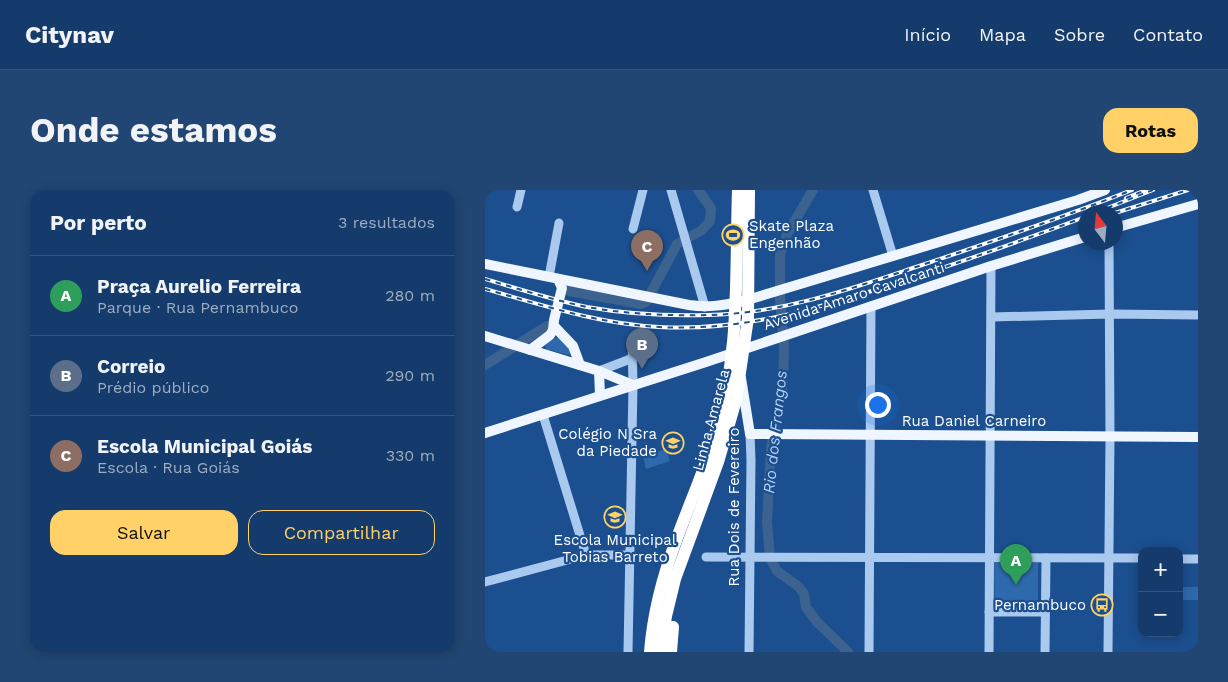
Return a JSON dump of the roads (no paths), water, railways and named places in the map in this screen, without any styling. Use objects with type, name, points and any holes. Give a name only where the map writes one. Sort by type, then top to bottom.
[{"type":"highway","name":"Linha Amarela","points":[[661,652],[671,580],[715,438],[728,382],[736,311],[738,190]]},
{"type":"highway","name":"Linha Amarela","points":[[650,652],[656,610],[671,580],[718,462],[736,400],[748,318],[749,190]]},
{"type":"highway","points":[[671,580],[675,604],[671,652]]},
{"type":"main road","points":[[485,264],[659,300],[705,307],[732,304],[1078,200],[1105,190]]},
{"type":"main road","points":[[1123,226],[1198,204]]},
{"type":"main road","name":"Avenida Amaro Cavalcanti","points":[[485,433],[706,362],[991,266],[1078,239]]},
{"type":"main road","points":[[526,349],[550,335],[554,326],[560,281]]},
{"type":"main road","points":[[554,326],[573,346],[580,365]]},
{"type":"main road","points":[[706,362],[730,361],[738,367],[746,354],[783,335]]},
{"type":"main road","points":[[485,336],[599,371],[633,385]]},
{"type":"main road","name":"Rua Dois de Fevereiro","points":[[738,367],[750,434]]},
{"type":"main road","points":[[599,371],[600,395]]},
{"type":"main road","name":"Rua Daniel Carneiro","points":[[750,434],[1198,437]]},
{"type":"street","points":[[517,207],[521,190]]},
{"type":"street","points":[[633,230],[643,190]]},
{"type":"street","points":[[671,190],[705,307]]},
{"type":"street","points":[[873,190],[893,256]]},
{"type":"street","points":[[559,223],[560,281]]},
{"type":"street","points":[[1108,652],[1109,250]]},
{"type":"street","points":[[989,652],[991,266]]},
{"type":"street","points":[[869,652],[871,306]]},
{"type":"street","points":[[992,317],[1198,314]]},
{"type":"street","points":[[628,652],[633,385],[632,340]]},
{"type":"street","points":[[599,371],[633,358]]},
{"type":"street","points":[[543,415],[586,555]]},
{"type":"street","name":"Rua Dois de Fevereiro","points":[[749,652],[750,434]]},
{"type":"street","points":[[485,582],[586,555],[629,555]]},
{"type":"street","points":[[706,557],[1138,558]]},
{"type":"street","points":[[1045,558],[1045,652]]},
{"type":"street","points":[[1183,559],[1198,559]]},
{"type":"street","points":[[989,612],[1045,612]]},
{"type":"waterway","points":[[569,291],[641,304],[646,302],[677,244],[702,230],[710,221],[711,208],[698,190]]},
{"type":"waterway","name":"Rio dos Frangos","points":[[813,190],[787,234],[780,255],[780,299],[784,347],[783,383],[771,448],[767,522],[770,558],[777,571],[799,587],[804,594],[806,607],[817,622],[848,652]]},
{"type":"waterway","points":[[485,365],[547,326]]},
{"type":"railway","points":[[485,279],[587,307],[647,314],[734,314],[787,305],[865,284],[1024,230],[1132,190]]},
{"type":"railway","points":[[1126,198],[1146,190]]},
{"type":"railway","points":[[1115,205],[1153,190]]},
{"type":"railway","points":[[1123,210],[1188,190]]},
{"type":"railway","points":[[485,289],[571,313],[615,322],[659,327],[723,325],[785,315],[846,299],[951,265],[1078,220]]},
{"type":"place","name":"Skate Plaza Engenhão","points":[[733,235]]},
{"type":"place","name":"Escola Municipal Goiás","points":[[647,271]]},
{"type":"place","name":"Correio","points":[[642,369]]},
{"type":"place","name":"Colégio N Sra da Piedade","points":[[673,443]]},
{"type":"place","name":"Escola Municipal Tobias Barreto","points":[[615,517]]},
{"type":"place","name":"Praça Aurelio Ferreira","points":[[1016,585]]},
{"type":"place","name":"Pernambuco","points":[[1102,605]]}]
